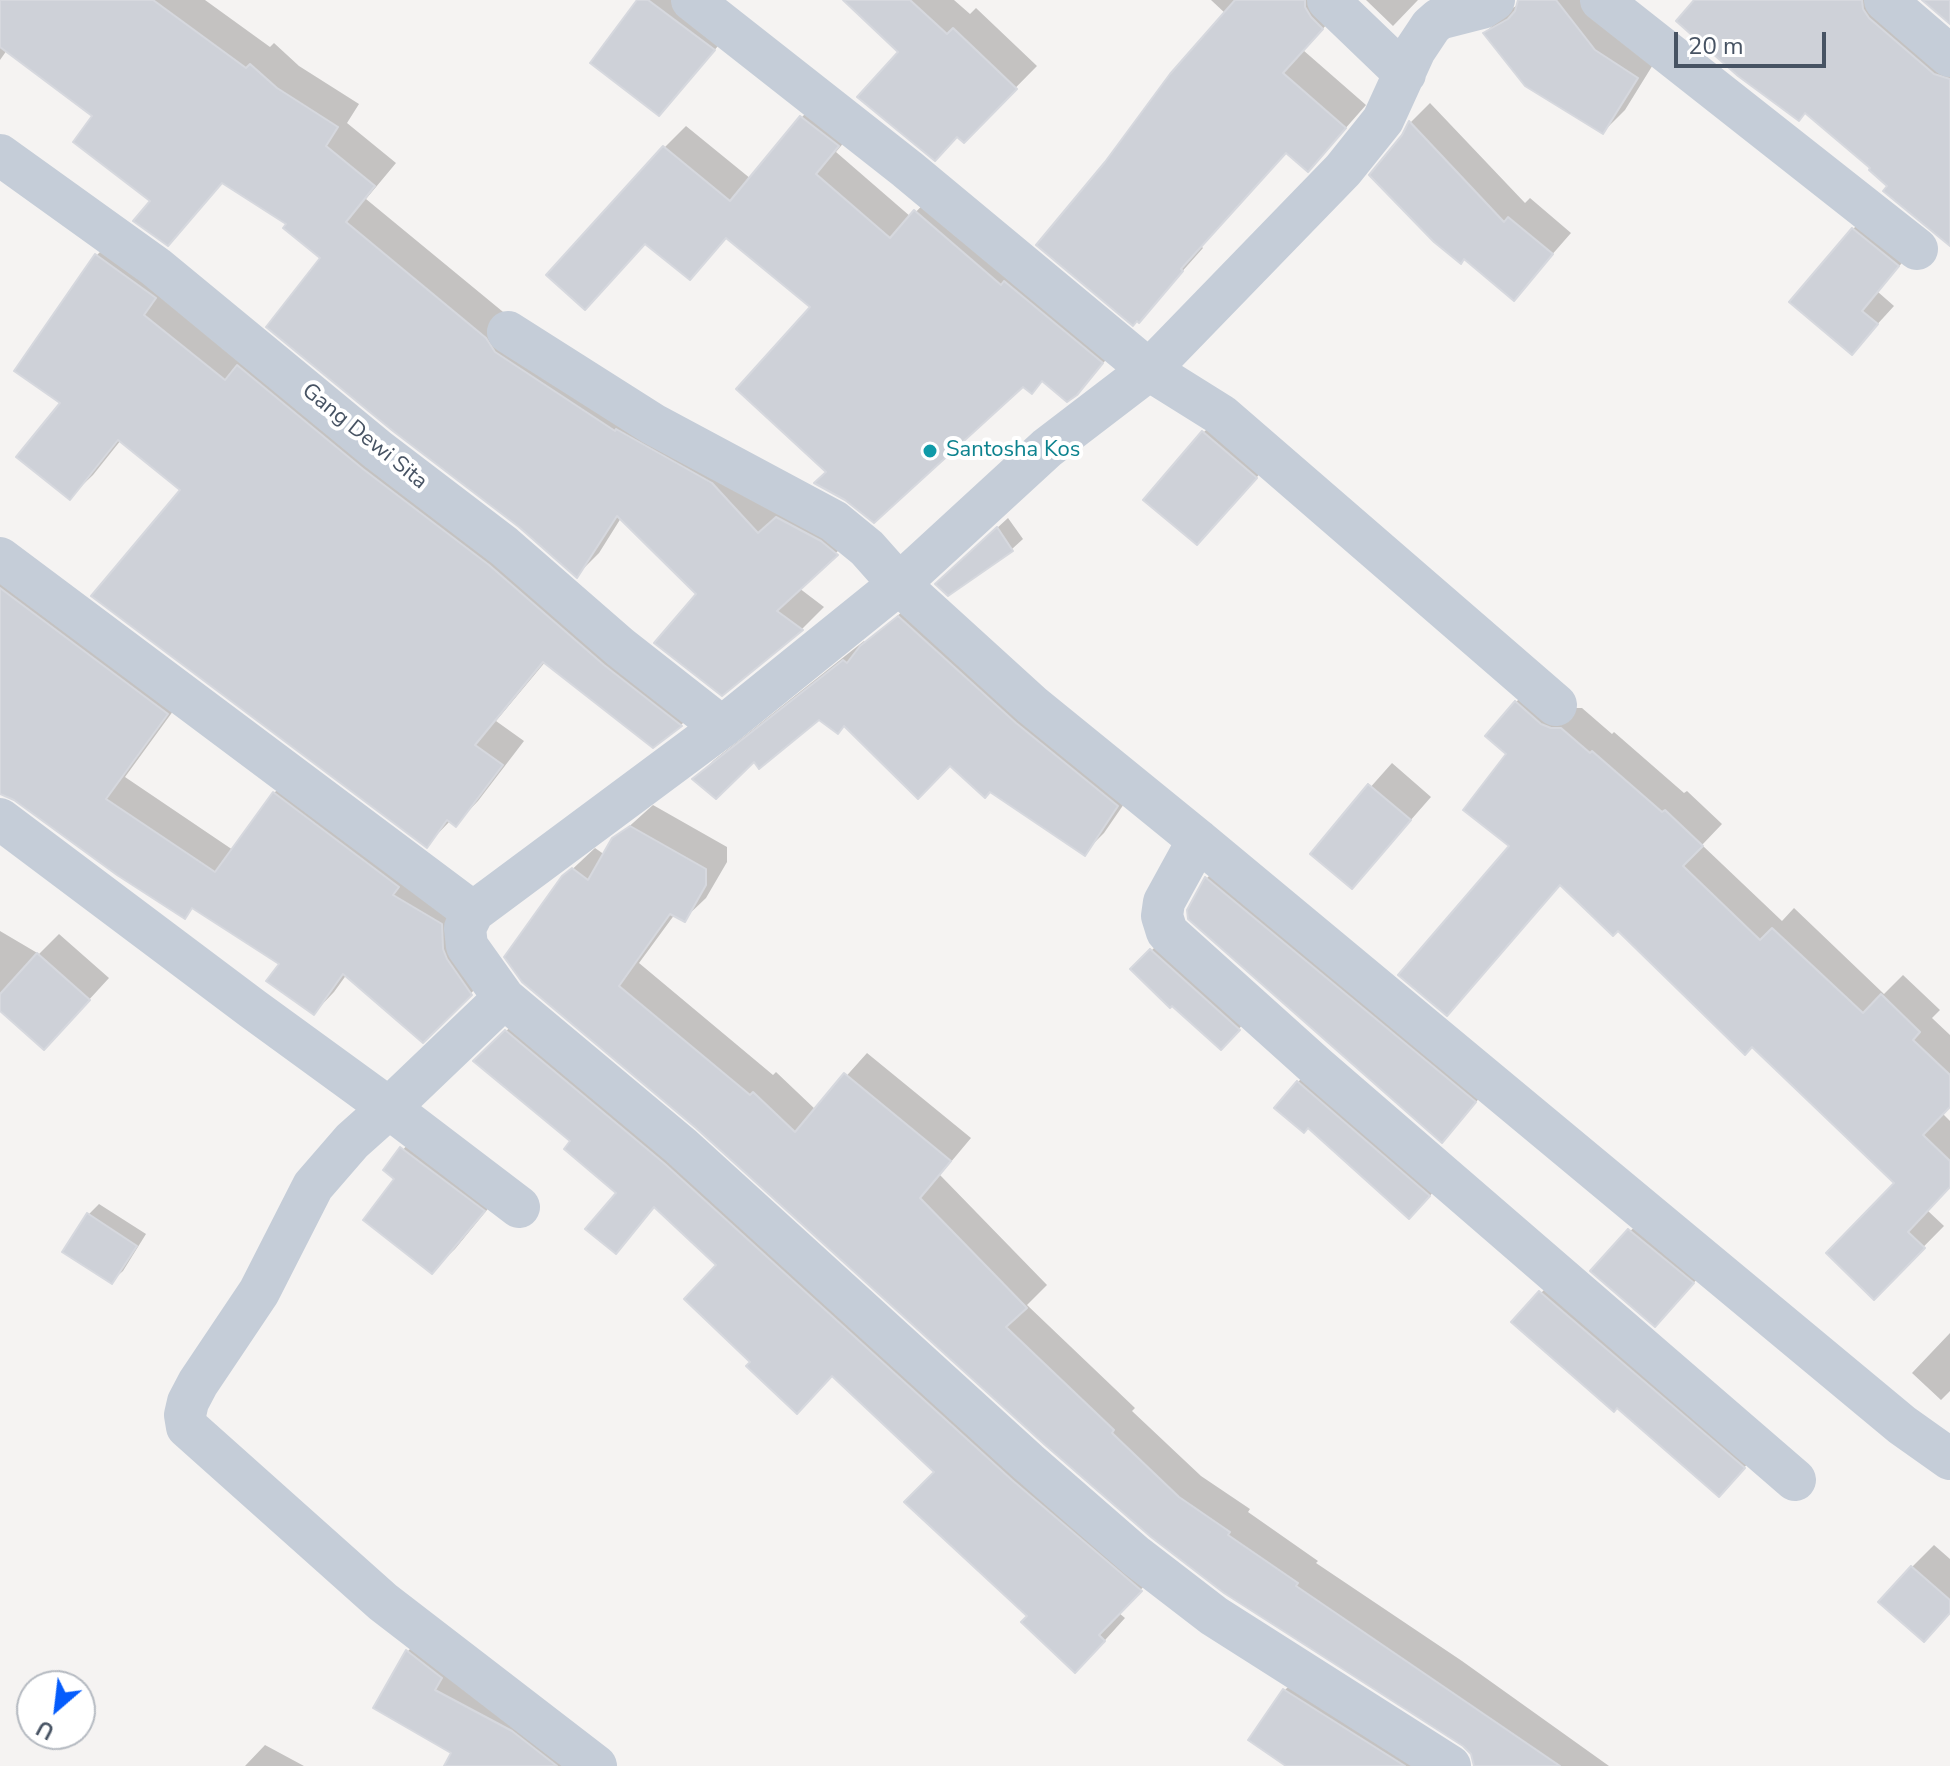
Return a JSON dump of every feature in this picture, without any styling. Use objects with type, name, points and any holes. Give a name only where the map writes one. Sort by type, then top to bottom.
[{"type":"street","points":[[692,0],[907,169],[1149,370],[1221,415],[1556,705]]},
{"type":"street","points":[[1328,0],[1405,74]]},
{"type":"street","points":[[1601,0],[1917,249]]},
{"type":"street","points":[[1885,0],[1950,56]]},
{"type":"street","points":[[1450,1766],[1214,1616],[1136,1556],[1028,1462],[681,1146],[504,998],[467,946],[465,928],[473,912],[722,727],[899,584],[1047,448],[1149,370],[1343,170],[1383,120],[1415,50],[1439,19],[1483,3]]},
{"type":"street","name":"Gang Dewi Sita","points":[[0,155],[156,267],[378,450],[504,546],[620,647],[722,727]]},
{"type":"street","points":[[508,332],[653,424],[834,521],[867,548],[899,584],[1032,705],[1890,1415],[1950,1459]]},
{"type":"street","points":[[0,558],[473,912]]},
{"type":"street","points":[[0,819],[519,1207]]},
{"type":"street","points":[[1198,840],[1164,902],[1162,916],[1167,932],[1316,1066],[1795,1480]]},
{"type":"street","points":[[504,998],[352,1141],[313,1186],[259,1292],[198,1383],[185,1415],[187,1427],[383,1602],[596,1766]]},
{"type":"building","points":[[0,0],[153,0],[246,68],[250,64],[277,88],[338,127],[326,146],[375,186],[346,222],[486,338],[495,352],[615,431],[712,483],[758,533],[776,517],[821,541],[838,555],[777,611],[803,630],[722,696],[654,643],[696,594],[617,516],[577,578],[519,527],[393,431],[266,327],[320,258],[283,228],[286,224],[222,183],[168,246],[133,221],[150,201],[73,142],[92,116],[0,47]]},
{"type":"building","points":[[637,0],[648,0],[715,50],[659,116],[590,63]]},
{"type":"building","points":[[843,0],[910,0],[947,34],[953,28],[1017,89],[964,143],[957,137],[935,161],[857,97],[898,52]]},
{"type":"building","points":[[1235,0],[1305,0],[1311,17],[1323,29],[1283,73],[1346,128],[1308,172],[1286,153],[1181,269],[1183,271],[1139,323],[1137,321],[1133,326],[1036,245],[1105,162],[1170,74]]},
{"type":"building","points":[[1518,0],[1556,0],[1595,50],[1638,78],[1603,134],[1525,86],[1483,33],[1508,19],[1515,11]]},
{"type":"building","points":[[1694,0],[1862,0],[1869,18],[1934,74],[1950,79],[1950,246],[1883,191],[1887,186],[1870,168],[1805,113],[1799,121],[1738,76],[1676,21]]},
{"type":"building","points":[[1922,0],[1950,0],[1950,24]]},
{"type":"building","points":[[800,116],[839,146],[816,174],[890,238],[914,210],[1001,285],[1004,281],[1103,363],[1077,395],[1067,402],[1042,381],[1032,394],[1023,387],[874,523],[845,500],[814,483],[826,472],[736,389],[810,307],[726,238],[690,280],[645,244],[585,310],[546,275],[663,146],[730,201]]},
{"type":"building","points":[[1409,121],[1504,222],[1508,217],[1553,254],[1514,301],[1464,259],[1461,264],[1434,242],[1369,175],[1402,135]]},
{"type":"building","points":[[1852,228],[1899,266],[1862,311],[1878,324],[1852,355],[1789,302]]},
{"type":"building","points":[[95,254],[156,298],[144,315],[225,380],[237,365],[363,469],[489,565],[604,665],[682,726],[653,748],[543,662],[475,745],[503,765],[456,827],[447,820],[427,848],[91,596],[180,490],[118,440],[70,500],[16,457],[60,403],[14,371]]},
{"type":"building","points":[[1202,431],[1257,478],[1197,545],[1143,500]]},
{"type":"building","points":[[997,527],[1013,551],[948,596],[935,584]]},
{"type":"building","points":[[0,588],[168,714],[106,799],[215,872],[273,792],[399,887],[393,895],[442,924],[443,949],[447,959],[472,995],[423,1043],[343,974],[314,1015],[266,981],[279,964],[192,908],[185,919],[117,875],[14,800],[0,794]]},
{"type":"building","points":[[898,616],[1016,723],[1118,806],[1085,856],[990,792],[985,798],[950,766],[918,799],[844,726],[838,734],[819,720],[759,769],[754,762],[716,799],[692,779],[843,660],[847,663],[860,646]]},
{"type":"building","points":[[1515,701],[1541,724],[1561,728],[1590,753],[1592,751],[1662,812],[1665,810],[1703,846],[1683,866],[1760,940],[1772,928],[1863,1013],[1881,994],[1920,1032],[1913,1040],[1950,1075],[1950,1107],[1923,1135],[1950,1161],[1950,1187],[1908,1232],[1925,1248],[1874,1300],[1826,1253],[1894,1183],[1752,1047],[1745,1055],[1618,931],[1613,936],[1560,885],[1447,1016],[1398,975],[1509,846],[1463,810],[1506,754],[1485,736]]},
{"type":"building","points":[[1368,784],[1411,820],[1352,889],[1310,854]]},
{"type":"building","points":[[630,826],[706,869],[706,885],[685,922],[670,914],[619,986],[750,1095],[753,1092],[795,1132],[844,1073],[951,1161],[920,1198],[1027,1308],[1006,1327],[1114,1430],[1112,1433],[1179,1497],[1298,1583],[1296,1586],[1560,1766],[1474,1766],[1471,1754],[1463,1746],[1224,1593],[1151,1537],[1044,1444],[696,1128],[522,982],[504,957],[562,876],[572,868],[588,880],[612,838]]},
{"type":"building","points":[[1205,877],[1476,1102],[1442,1143],[1188,919],[1187,910]]},
{"type":"building","points":[[1150,949],[1240,1030],[1221,1050],[1172,1006],[1170,1008],[1130,969]]},
{"type":"building","points":[[37,953],[90,1000],[44,1050],[0,1011],[0,994]]},
{"type":"building","points":[[505,1030],[665,1164],[1012,1480],[1142,1591],[1099,1635],[1105,1641],[1075,1673],[1021,1622],[1027,1616],[904,1502],[934,1472],[832,1376],[797,1414],[746,1366],[750,1362],[684,1299],[716,1265],[654,1207],[616,1254],[585,1229],[616,1193],[564,1149],[570,1141],[473,1061]]},
{"type":"building","points":[[1297,1081],[1430,1196],[1409,1219],[1308,1128],[1304,1133],[1274,1108]]},
{"type":"building","points":[[400,1147],[485,1211],[432,1274],[363,1220],[394,1179],[383,1170]]},
{"type":"building","points":[[87,1213],[137,1246],[112,1284],[62,1252]]},
{"type":"building","points":[[1628,1229],[1694,1283],[1655,1327],[1590,1271]]},
{"type":"building","points":[[1539,1291],[1745,1468],[1719,1497],[1617,1408],[1614,1412],[1511,1322]]},
{"type":"building","points":[[1911,1566],[1950,1600],[1950,1613],[1924,1642],[1878,1602]]},
{"type":"building","points":[[406,1650],[442,1678],[435,1690],[512,1731],[557,1766],[444,1766],[451,1753],[373,1708]]},
{"type":"building","points":[[1283,1689],[1405,1766],[1286,1766],[1248,1740]]},
{"type":"place","name":"Santosha Kos","points":[[930,451]]}]
